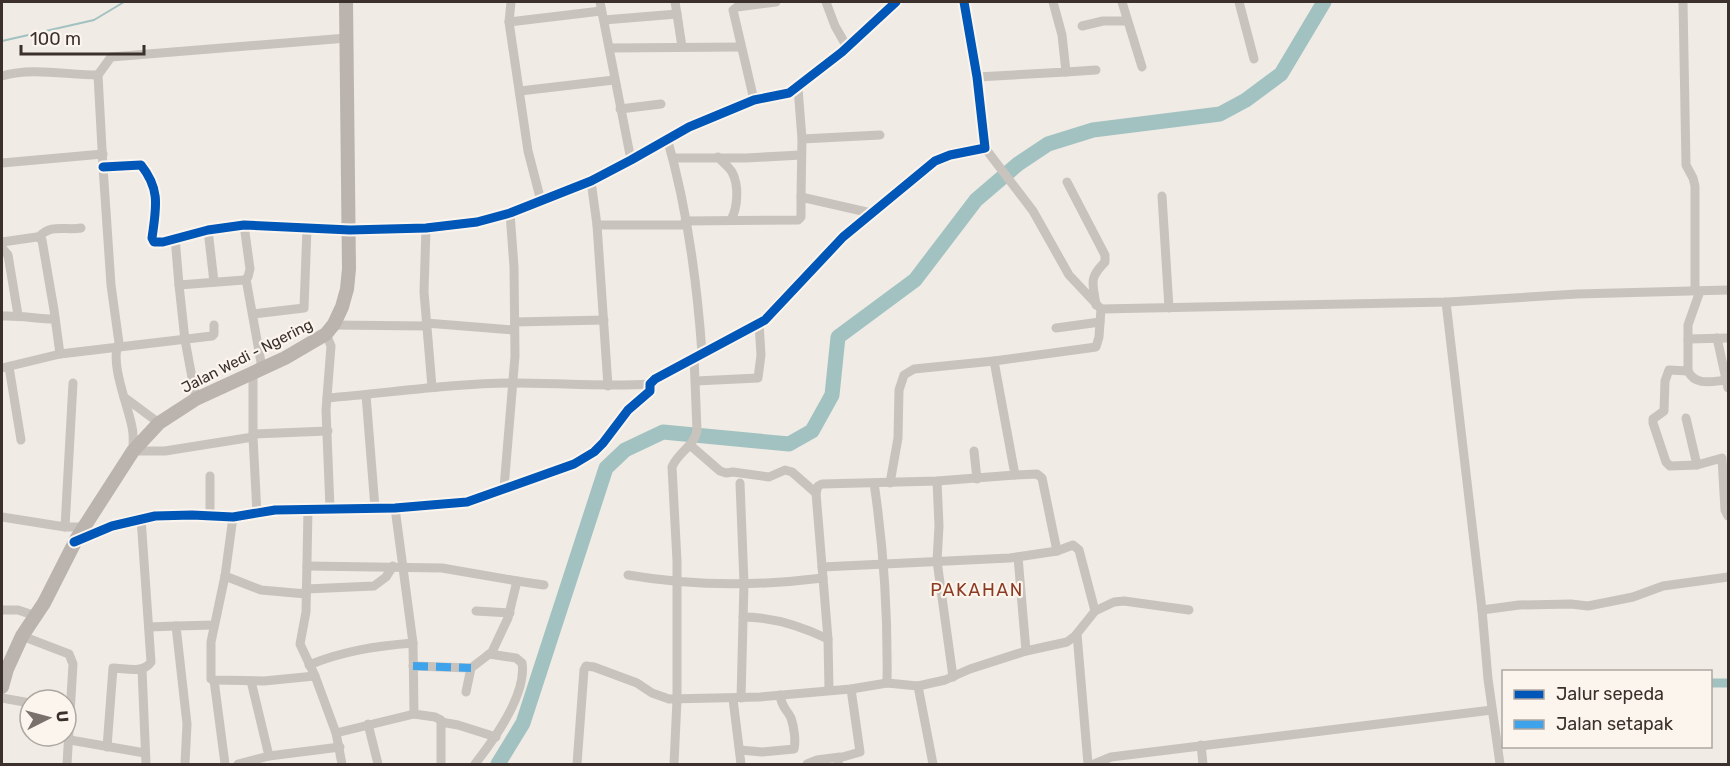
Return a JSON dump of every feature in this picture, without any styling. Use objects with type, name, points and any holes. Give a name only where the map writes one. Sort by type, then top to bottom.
[{"type":"main road","name":"Jalan Wedi - Ngering","points":[[2,687],[7,669],[22,636],[36,616],[79,534],[133,451],[159,423],[196,399],[307,347],[330,330],[342,307],[347,289],[350,230],[346,2]]},
{"type":"street","points":[[511,2],[510,22],[528,151],[541,201]]},
{"type":"street","points":[[675,2],[682,47]]},
{"type":"street","points":[[754,100],[733,9],[776,2]]},
{"type":"street","points":[[826,2],[835,26],[847,47]]},
{"type":"street","points":[[103,167],[141,165],[151,177],[156,196],[152,238],[156,242],[208,230],[244,225],[350,230],[426,228],[477,222],[510,213],[591,181],[689,127],[754,100],[784,95],[798,88],[896,2]]},
{"type":"street","points":[[964,2],[977,77],[984,148],[1019,191],[1069,275],[1099,307],[1169,308],[1446,302],[1576,294],[1728,290]]},
{"type":"street","points":[[1053,2],[1062,35],[1066,72]]},
{"type":"street","points":[[1122,2],[1142,67]]},
{"type":"street","points":[[1239,2],[1254,58]]},
{"type":"street","points":[[1683,2],[1686,165],[1694,178],[1695,186],[1698,290],[1688,325],[1688,371],[1696,381],[1728,383],[1717,338]]},
{"type":"street","points":[[510,22],[601,11],[677,14]]},
{"type":"street","points":[[601,11],[631,160]]},
{"type":"street","points":[[1082,26],[1103,21],[1127,21]]},
{"type":"street","points":[[328,431],[253,436],[165,451],[133,451],[133,429],[124,398],[115,350],[119,343],[111,285],[98,75],[111,57],[347,38]]},
{"type":"street","points":[[610,48],[741,47]]},
{"type":"street","points":[[977,77],[1096,70]]},
{"type":"street","points":[[2,76],[16,72],[49,71],[98,75]]},
{"type":"street","points":[[520,91],[614,80]]},
{"type":"street","points":[[597,225],[798,220],[801,217],[802,139],[798,88]]},
{"type":"street","points":[[620,110],[661,104]]},
{"type":"street","points":[[802,139],[880,135]]},
{"type":"street","points":[[667,138],[685,223],[699,318],[694,438],[672,467],[677,582],[677,700],[674,765]]},
{"type":"street","points":[[327,398],[432,387],[514,383],[650,386],[667,372],[697,359],[773,313],[843,237],[935,161],[950,155],[984,148]]},
{"type":"street","points":[[2,162],[104,154]]},
{"type":"street","points":[[673,158],[801,155]]},
{"type":"street","points":[[718,157],[732,172],[735,181],[735,212],[731,220]]},
{"type":"street","points":[[591,181],[597,225],[608,386]]},
{"type":"street","points":[[891,483],[898,438],[899,390],[904,375],[914,369],[1094,348],[1097,345],[1099,307],[1092,279],[1105,262],[1106,255],[1067,182]]},
{"type":"street","points":[[1162,196],[1169,308]]},
{"type":"street","points":[[801,197],[871,213]]},
{"type":"street","points":[[505,484],[514,383],[514,267],[510,213]]},
{"type":"street","points":[[179,285],[246,279],[250,274],[250,269],[244,225]]},
{"type":"street","points":[[2,242],[39,237],[44,231],[50,229],[81,228]]},
{"type":"street","points":[[253,314],[304,308],[307,228]]},
{"type":"street","points":[[426,228],[424,292],[432,387]]},
{"type":"street","points":[[208,230],[214,282]]},
{"type":"street","points":[[39,237],[43,243],[60,354]]},
{"type":"street","points":[[175,237],[185,340],[196,399]]},
{"type":"street","points":[[2,248],[8,255],[18,315]]},
{"type":"street","points":[[246,279],[253,314],[258,369],[253,436],[256,505]]},
{"type":"street","points":[[1446,302],[1500,765]]},
{"type":"street","points":[[2,316],[18,315],[32,319],[55,319]]},
{"type":"street","points":[[330,504],[327,398],[330,330],[426,325],[515,326],[604,320]]},
{"type":"street","points":[[1056,328],[1100,322]]},
{"type":"street","points":[[696,381],[758,378],[761,355],[759,323]]},
{"type":"street","points":[[21,440],[5,367],[60,354],[212,336],[214,325]]},
{"type":"street","points":[[1688,339],[1728,338]]},
{"type":"street","points":[[994,361],[1015,476]]},
{"type":"street","points":[[1688,371],[1670,370],[1665,381],[1664,411],[1653,419],[1653,423],[1666,462],[1670,466],[1697,465],[1725,458],[1725,510],[1728,516]]},
{"type":"street","points":[[65,526],[73,383]]},
{"type":"street","points":[[2,517],[65,526],[79,534],[141,518],[192,515],[233,518],[256,505],[308,508],[330,504],[395,508],[467,502],[505,484],[574,464],[594,452],[603,444],[628,410],[650,391],[650,386]]},
{"type":"street","points":[[366,395],[375,505]]},
{"type":"street","points":[[124,398],[159,423]]},
{"type":"street","points":[[1686,418],[1697,465]]},
{"type":"street","points":[[694,438],[720,471],[761,478],[785,470],[792,472],[816,493]]},
{"type":"street","points":[[974,451],[977,479]]},
{"type":"street","points":[[828,690],[828,639],[816,493],[818,486],[1036,474],[1042,478],[1057,551]]},
{"type":"street","points":[[210,476],[210,516]]},
{"type":"street","points":[[937,481],[939,526],[937,561],[953,677]]},
{"type":"street","points":[[740,483],[744,583],[737,698],[741,765]]},
{"type":"street","points":[[874,483],[888,626],[887,683]]},
{"type":"street","points":[[308,508],[306,612],[300,644],[315,676],[336,733],[342,765]]},
{"type":"street","points":[[395,508],[398,567],[413,643],[414,714]]},
{"type":"street","points":[[107,747],[113,668],[142,669],[151,662],[141,518]]},
{"type":"street","points":[[225,765],[213,680],[210,675],[214,625],[225,576],[233,518]]},
{"type":"street","points":[[822,567],[1018,557],[1057,551],[1071,545],[1077,548],[1095,611]]},
{"type":"street","points":[[1018,557],[1026,651]]},
{"type":"street","points":[[307,566],[442,568],[544,585]]},
{"type":"street","points":[[225,576],[261,590],[306,591],[374,585],[398,567]]},
{"type":"street","points":[[628,575],[677,582],[775,584],[823,578]]},
{"type":"street","points":[[1482,610],[1519,605],[1588,606],[1633,597],[1663,586],[1728,577]]},
{"type":"street","points":[[413,666],[471,668],[492,652],[510,613],[517,581]]},
{"type":"street","points":[[577,765],[581,693],[586,666],[637,683],[661,697],[677,700],[780,696],[887,683],[918,686],[953,677],[970,669],[1026,651],[1067,642],[1077,634],[1095,611],[1114,602],[1124,601],[1189,610]]},
{"type":"street","points":[[2,610],[18,610],[36,616]]},
{"type":"street","points":[[476,611],[510,613]]},
{"type":"street","points":[[743,617],[773,619],[828,639]]},
{"type":"street","points":[[149,627],[214,625]]},
{"type":"street","points":[[176,626],[187,724],[185,765]]},
{"type":"street","points":[[1077,634],[1088,765]]},
{"type":"street","points":[[22,636],[71,656],[73,667],[70,688]]},
{"type":"street","points":[[309,665],[333,655],[358,649],[413,643]]},
{"type":"street","points":[[475,765],[496,737],[518,691],[524,672],[522,663],[516,658],[489,654]]},
{"type":"street","points":[[466,692],[471,668]]},
{"type":"street","points":[[142,669],[146,765]]},
{"type":"street","points":[[213,680],[251,681],[315,676]]},
{"type":"street","points":[[251,681],[269,756]]},
{"type":"street","points":[[918,686],[933,755],[933,765]]},
{"type":"street","points":[[807,765],[817,760],[839,761],[860,752],[851,689]]},
{"type":"street","points":[[740,750],[762,752],[794,749],[790,717],[783,709],[780,696]]},
{"type":"street","points":[[2,698],[18,701]]},
{"type":"street","points":[[1094,765],[1111,757],[1492,710]]},
{"type":"street","points":[[336,733],[414,714],[435,717],[441,722],[496,737]]},
{"type":"street","points":[[441,722],[441,765]]},
{"type":"street","points":[[368,724],[378,765]]},
{"type":"street","points":[[78,742],[145,753]]},
{"type":"street","points":[[1201,745],[1203,765]]},
{"type":"street","points":[[238,765],[269,756],[340,747]]},
{"type":"street","points":[[67,765],[69,748]]},
{"type":"waterway","points":[[2,41],[94,20],[124,2]]},
{"type":"waterway","points":[[498,764],[523,723],[606,468],[625,450],[663,432],[789,444],[812,431],[832,395],[838,337],[915,280],[976,200],[1018,164],[1048,144],[1093,130],[1220,114],[1246,100],[1281,74],[1324,2]]},
{"type":"waterway","points":[[1712,683],[1728,683]]},
{"type":"marked path","points":[[413,666],[471,668]]},
{"type":"cycle path","points":[[103,167],[141,165],[152,183],[156,200],[152,238],[154,242],[244,225],[350,230],[426,228],[477,222],[510,213],[591,181],[689,127],[754,100],[789,93],[842,52],[896,2]]},
{"type":"cycle path","points":[[74,542],[112,526],[155,516],[233,517],[275,510],[395,508],[467,502],[574,464],[594,452],[628,410],[650,391],[650,384],[655,379],[765,320],[843,237],[935,161],[950,155],[985,148],[977,77],[964,2]]},
{"type":"district","name":"PAKAHAN","points":[[977,590]]}]
